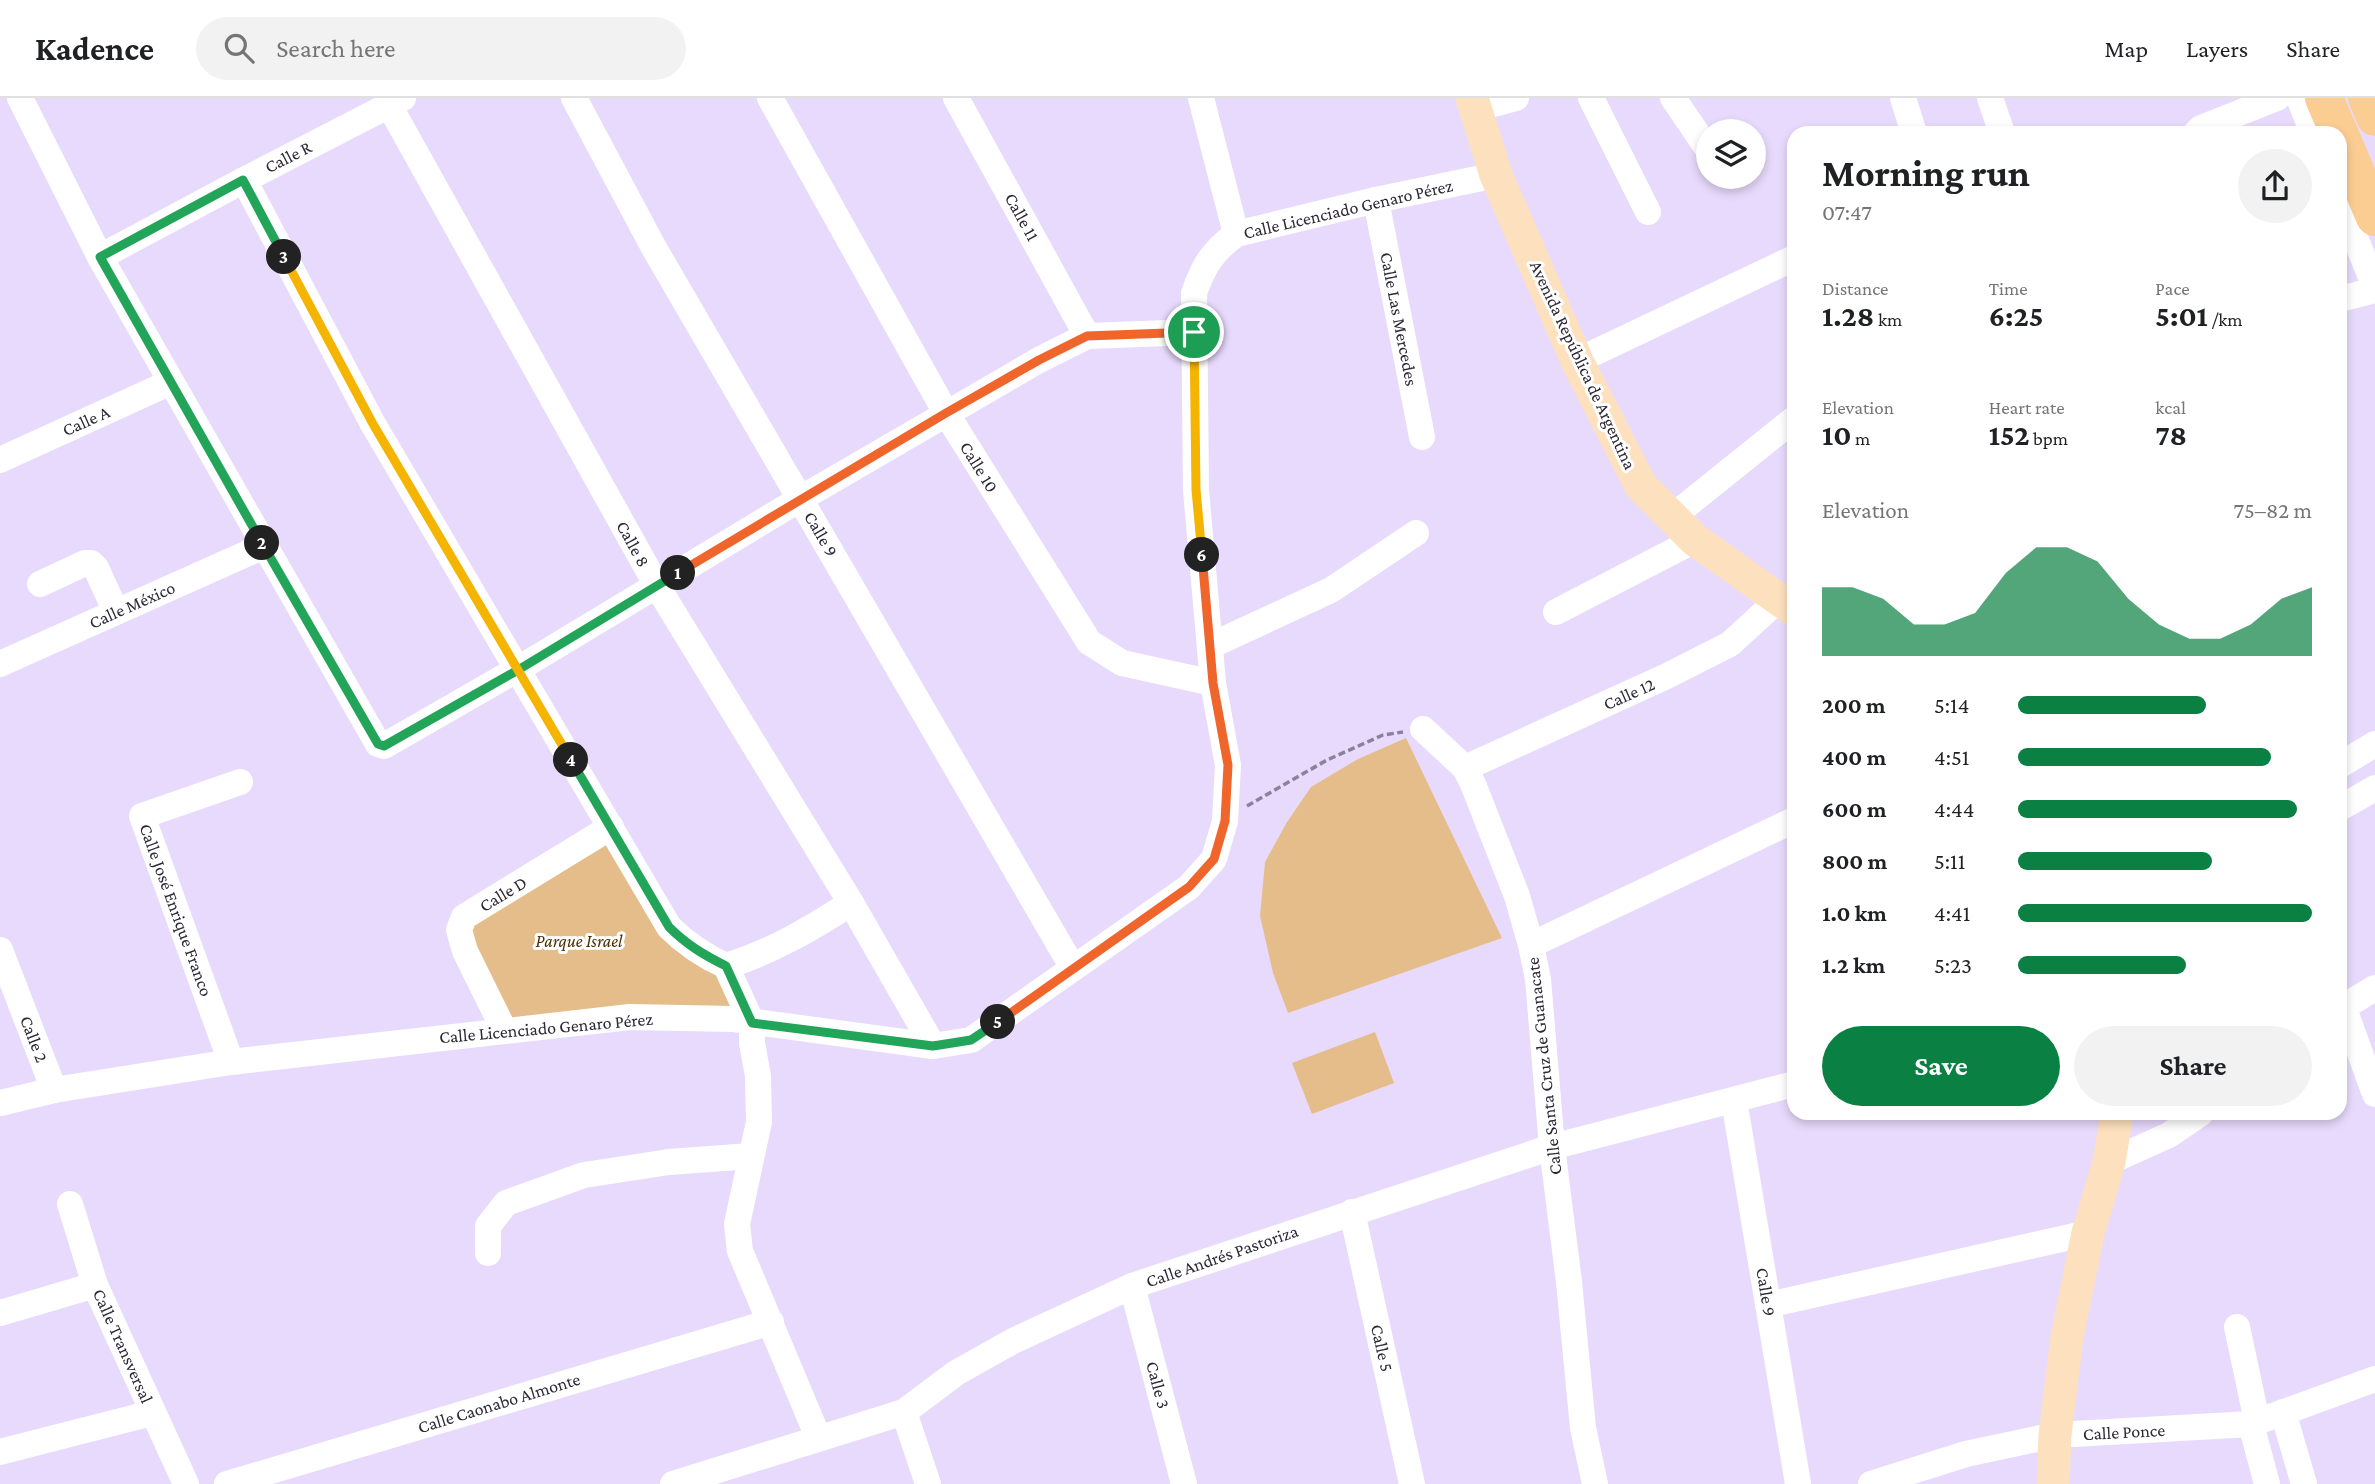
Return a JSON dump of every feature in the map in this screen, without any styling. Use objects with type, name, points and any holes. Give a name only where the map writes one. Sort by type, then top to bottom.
[{"type":"highway","points":[[2324,98],[2336,126]]},
{"type":"highway","points":[[2367,98],[2375,117]]},
{"type":"highway","points":[[2347,152],[2375,217]]},
{"type":"main road","name":"Avenida República de Argentina","points":[[1473,104],[1496,176],[1577,361],[1641,485],[1683,529],[1786,604]]},
{"type":"main road","points":[[2053,1484],[2055,1436],[2067,1337],[2088,1233],[2109,1162],[2116,1120]]},
{"type":"street","points":[[20,98],[100,257],[378,744],[384,746],[518,670],[800,499],[1039,360],[1087,336],[1194,332]]},
{"type":"street","name":"Calle 9","points":[[574,98],[654,248],[1073,968]]},
{"type":"street","name":"Calle 10","points":[[770,98],[946,413],[1089,642],[1122,663],[1213,683]]},
{"type":"street","name":"Calle 11","points":[[956,98],[1087,336]]},
{"type":"street","points":[[1201,98],[1236,234]]},
{"type":"street","points":[[1591,98],[1648,212]]},
{"type":"street","points":[[1673,98],[1696,132]]},
{"type":"street","points":[[1903,98],[1912,126]]},
{"type":"street","points":[[1990,98],[2000,126]]},
{"type":"street","points":[[2206,126],[2277,98]]},
{"type":"street","points":[[2299,98],[2310,126]]},
{"type":"street","points":[[1473,104],[1511,99]]},
{"type":"street","name":"Calle R","points":[[100,257],[396,102]]},
{"type":"street","name":"Calle 8","points":[[396,102],[657,586],[852,903],[933,1046]]},
{"type":"street","name":"Calle Licenciado Genaro Pérez","points":[[0,1103],[54,1090],[231,1062],[631,1017],[734,1019],[933,1046],[971,1040],[1189,887],[1214,859],[1225,821],[1228,765],[1213,683],[1196,490],[1194,293],[1203,267],[1219,247],[1236,234],[1376,200],[1496,176]]},
{"type":"street","points":[[243,180],[373,424],[669,927],[694,949],[726,966],[752,1023],[752,1043],[758,1076],[759,1122],[737,1224],[740,1251],[818,1437]]},
{"type":"street","name":"Calle Las Mercedes","points":[[1376,200],[1423,437]]},
{"type":"street","points":[[2347,218],[2375,288],[2347,297]]},
{"type":"street","points":[[1577,361],[1787,262]]},
{"type":"street","name":"Calle A","points":[[0,460],[171,382]]},
{"type":"street","points":[[1556,612],[1683,529],[1787,426]]},
{"type":"street","points":[[1210,646],[1331,590],[1416,533]]},
{"type":"street","name":"Calle México","points":[[0,664],[264,546]]},
{"type":"street","points":[[40,584],[85,563],[91,563],[96,568],[116,612]]},
{"type":"street","name":"Calle 12","points":[[1465,768],[1667,676],[1730,644],[1786,604]]},
{"type":"street","name":"Calle Santa Cruz de Guanacate","points":[[1423,729],[1465,768],[1474,783],[1517,896],[1531,945],[1538,979],[1552,1147],[1583,1427],[1595,1484]]},
{"type":"street","points":[[2347,761],[2375,744]]},
{"type":"street","name":"Calle José Enrique Franco","points":[[231,1062],[142,816],[240,782]]},
{"type":"street","points":[[2347,804],[2375,788]]},
{"type":"street","points":[[1531,945],[1787,823]]},
{"type":"street","name":"Calle D","points":[[504,1030],[465,951],[458,930],[464,917],[611,827]]},
{"type":"street","points":[[726,966],[753,958],[811,929],[852,903]]},
{"type":"street","name":"Calle 2","points":[[0,950],[54,1090]]},
{"type":"street","points":[[2347,1004],[2375,988]]},
{"type":"street","points":[[2347,1020],[2375,1094]]},
{"type":"street","name":"Calle Andrés Pastoriza","points":[[673,1484],[904,1412],[957,1373],[1013,1340],[1132,1286],[1552,1147],[1787,1086]]},
{"type":"street","name":"Calle 9","points":[[1734,1100],[1798,1484]]},
{"type":"street","points":[[2109,1162],[2169,1135],[2192,1120]]},
{"type":"street","points":[[488,1253],[488,1226],[506,1203],[584,1175],[669,1161],[751,1156]]},
{"type":"street","name":"Calle Transversal","points":[[70,1204],[95,1285],[186,1484]]},
{"type":"street","name":"Calle 5","points":[[1352,1212],[1412,1484]]},
{"type":"street","points":[[1768,1305],[2088,1233]]},
{"type":"street","points":[[0,1314],[95,1285]]},
{"type":"street","name":"Calle 3","points":[[1132,1286],[1184,1484]]},
{"type":"street","name":"Calle Caonabo Almonte","points":[[227,1484],[771,1322]]},
{"type":"street","points":[[2237,1327],[2267,1484]]},
{"type":"street","name":"Calle Ponce","points":[[1871,1484],[1965,1454],[2055,1436],[2254,1423],[2375,1379]]},
{"type":"street","points":[[904,1412],[928,1484]]},
{"type":"street","points":[[2283,1412],[2304,1484]]},
{"type":"street","points":[[0,1452],[152,1413]]},
{"type":"path","points":[[1225,821],[1254,801],[1327,760],[1383,735],[1423,729]]},
{"type":"green space","points":[[1406,738],[1502,938],[1288,1013],[1273,973],[1260,916],[1265,862],[1287,822],[1311,787],[1358,759]]},
{"type":"green space","name":"Parque Israel","points":[[611,827],[752,1023],[504,1030],[464,917]]},
{"type":"green space","points":[[1375,1032],[1394,1083],[1312,1114],[1292,1063]]},
{"type":"route","points":[[1194,332],[1087,336],[1039,360],[800,499],[518,670],[384,746],[378,744],[100,257],[243,180],[373,424],[518,670],[611,827],[669,927],[685,943],[726,966],[752,1023],[933,1046],[971,1040],[1189,887],[1214,859],[1225,821],[1228,765],[1213,683],[1196,490],[1194,332]]}]
